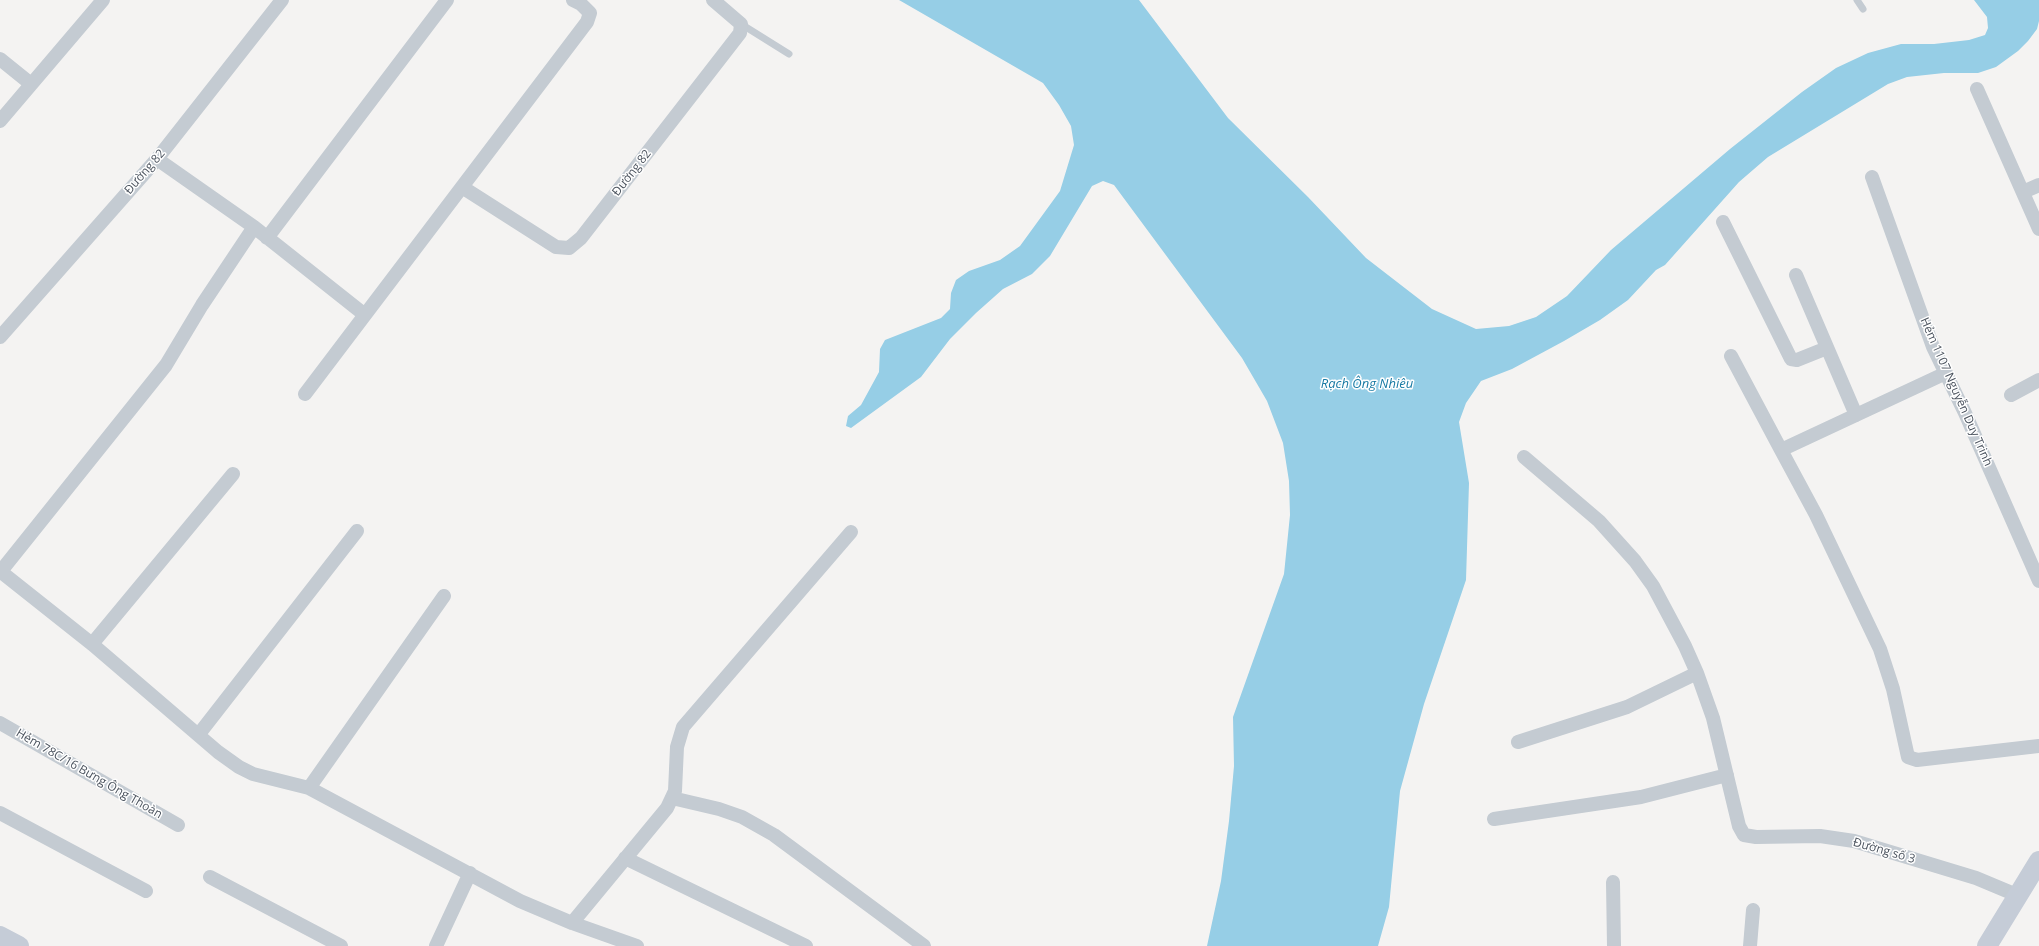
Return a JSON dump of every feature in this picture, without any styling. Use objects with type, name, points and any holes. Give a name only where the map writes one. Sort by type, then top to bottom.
[{"type":"main road","points":[[1987,946],[2037,870]]},
{"type":"main road","points":[[0,936],[19,946]]},
{"type":"street","points":[[0,121],[103,0]]},
{"type":"street","name":"Đường 82","points":[[0,336],[157,159],[282,0]]},
{"type":"street","points":[[267,238],[447,0]]},
{"type":"street","points":[[305,394],[587,22],[590,12],[581,4],[573,0]]},
{"type":"street","points":[[713,0],[741,24]]},
{"type":"street","name":"Đường 82","points":[[462,187],[556,247],[569,248],[581,238],[740,33],[741,24]]},
{"type":"street","points":[[0,59],[31,84]]},
{"type":"street","points":[[1977,89],[2039,229]]},
{"type":"street","points":[[157,159],[254,227],[365,315]]},
{"type":"street","name":"Hẻm 1107 Nguyễn Duy Trinh","points":[[1872,178],[1933,347],[2039,581]]},
{"type":"street","points":[[2023,192],[2039,185]]},
{"type":"street","points":[[1723,222],[1791,359],[1797,360],[1827,348]]},
{"type":"street","points":[[254,227],[202,305],[166,365],[0,571],[92,644],[199,734],[218,752],[246,770],[309,788],[520,901],[572,923],[637,946]]},
{"type":"street","points":[[1796,275],[1856,415]]},
{"type":"street","points":[[1731,356],[1816,515],[1880,649],[1893,689],[1908,757],[1912,759],[2039,746]]},
{"type":"street","points":[[1781,450],[1946,373]]},
{"type":"street","points":[[2011,395],[2039,380]]},
{"type":"street","points":[[1494,819],[1641,797],[1726,775],[1713,718],[1697,673],[1685,646],[1653,586],[1635,561],[1599,521],[1524,457]]},
{"type":"street","points":[[92,644],[233,474]]},
{"type":"street","points":[[199,734],[357,531]]},
{"type":"street","points":[[572,923],[667,808],[676,791],[677,747],[683,727],[851,532]]},
{"type":"street","points":[[309,788],[444,596]]},
{"type":"street","points":[[1518,742],[1627,707],[1697,673]]},
{"type":"street","name":"Hẻm 78C/16 Bưng Ông Thoàn","points":[[0,722],[178,825]]},
{"type":"street","name":"Đường số 3","points":[[1726,775],[1739,826],[1744,834],[1756,837],[1820,836],[1854,841],[1976,878],[2019,896]]},
{"type":"street","points":[[672,798],[719,809],[742,817],[774,835],[924,946]]},
{"type":"street","points":[[0,813],[146,891]]},
{"type":"street","points":[[625,858],[806,946]]},
{"type":"street","points":[[436,946],[470,873]]},
{"type":"street","points":[[210,877],[341,946]]},
{"type":"street","points":[[1613,882],[1614,946]]},
{"type":"street","points":[[1750,946],[1753,910]]},
{"type":"lane","points":[[1857,0],[1863,9]]},
{"type":"lane","points":[[741,24],[789,54]]},
{"type":"water","name":"Rạch Ông Nhiêu","points":[[899,0],[1139,0],[1228,118],[1308,197],[1366,258],[1432,309],[1476,329],[1509,326],[1536,317],[1567,296],[1611,250],[1730,149],[1802,92],[1836,68],[1868,53],[1901,44],[1934,44],[1969,40],[1985,35],[1988,28],[1987,17],[1974,0],[2039,0],[2039,21],[2037,29],[2028,41],[2018,51],[1996,67],[1978,73],[1944,73],[1907,77],[1888,84],[1768,157],[1739,182],[1665,265],[1656,270],[1628,300],[1600,320],[1564,341],[1512,369],[1481,381],[1466,403],[1459,422],[1469,483],[1466,580],[1424,704],[1400,791],[1389,907],[1378,946],[1207,946],[1221,881],[1229,821],[1234,766],[1233,717],[1284,574],[1290,515],[1289,481],[1283,443],[1267,401],[1242,358],[1114,185],[1103,181],[1092,186],[1050,256],[1032,274],[1003,289],[976,313],[950,339],[921,377],[851,428],[846,426],[848,416],[861,405],[879,372],[880,349],[885,340],[941,318],[950,309],[951,293],[956,280],[969,271],[1000,260],[1020,246],[1060,191],[1074,145],[1071,126],[1059,105],[1043,83]]}]
